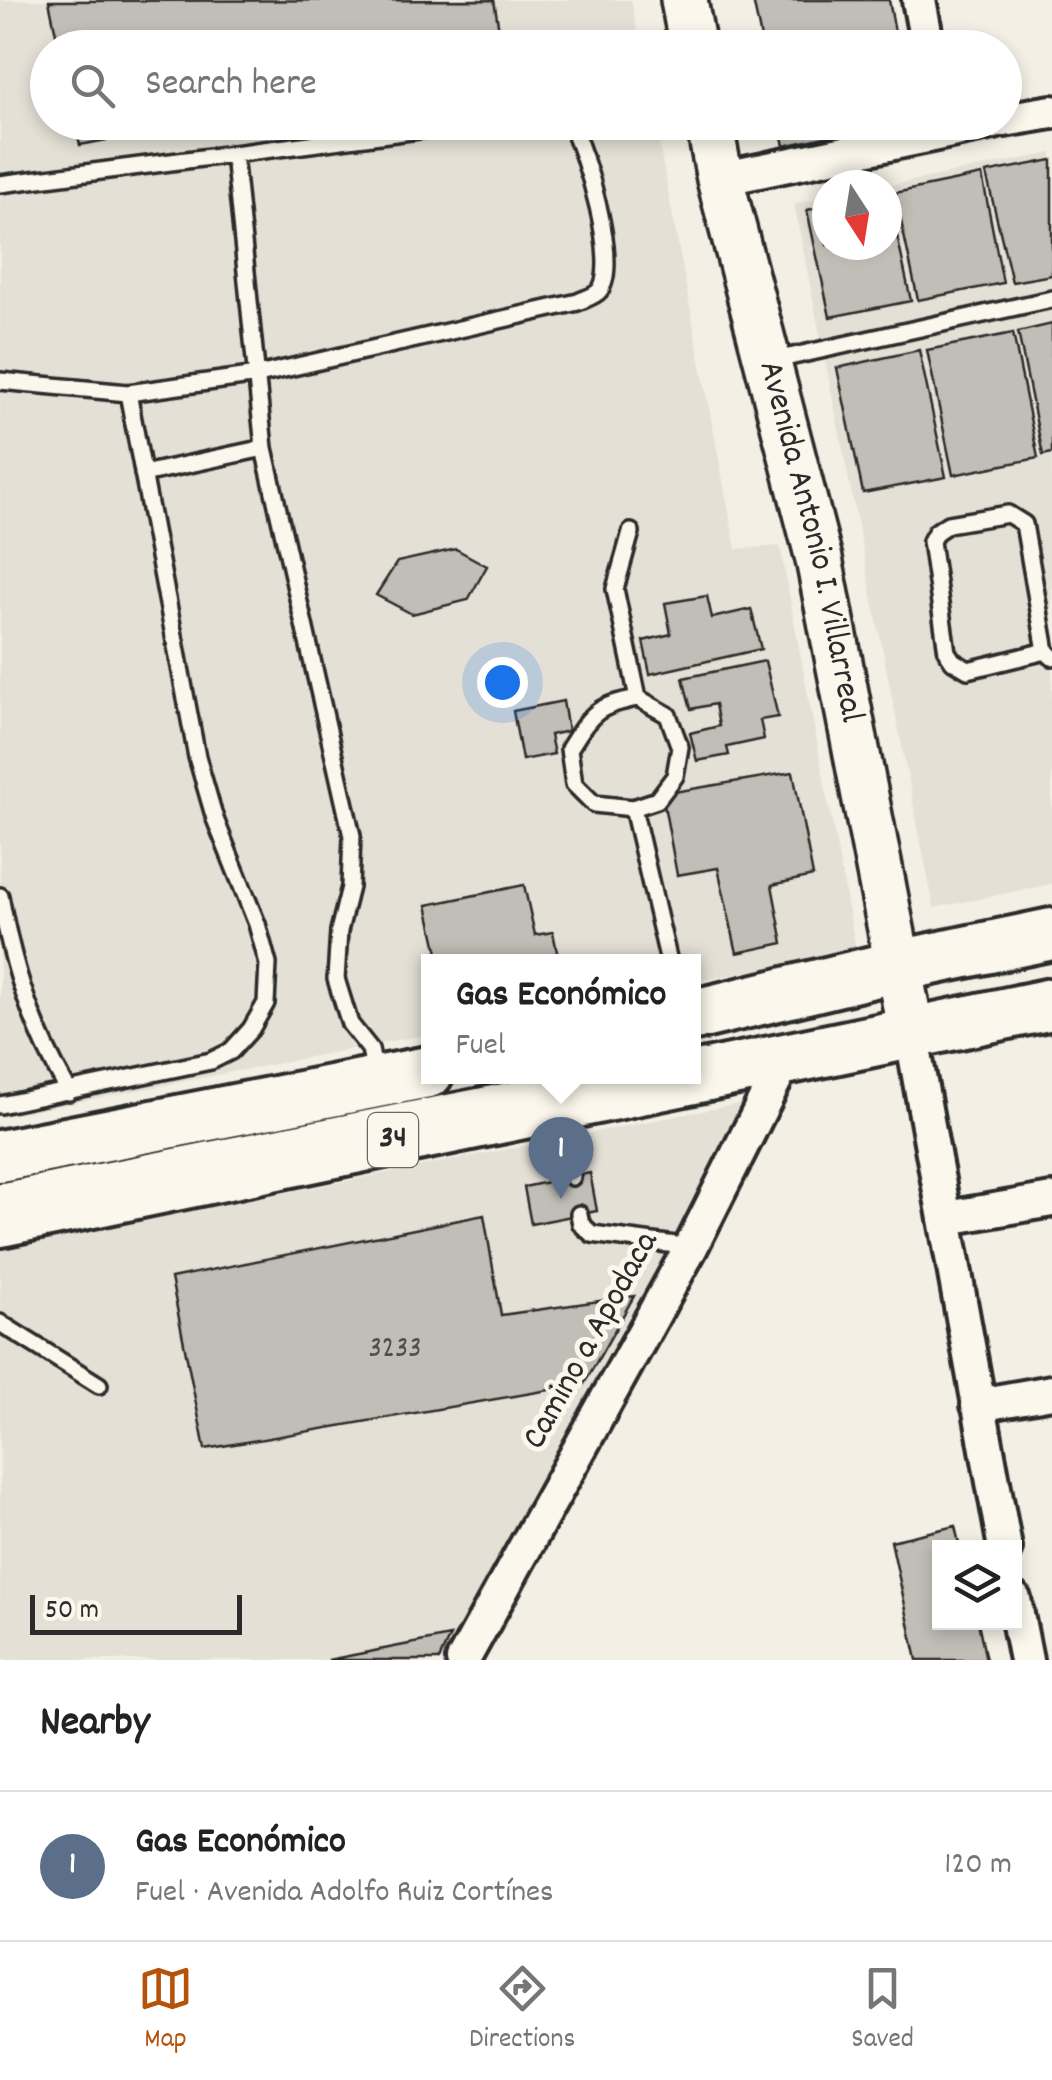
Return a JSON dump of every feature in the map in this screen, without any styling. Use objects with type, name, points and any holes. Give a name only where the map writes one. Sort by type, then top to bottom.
[{"type":"main road","name":"34","points":[[701,1071],[786,1058],[899,998],[1052,934]]},
{"type":"main road","name":"34","points":[[701,1014],[899,998],[1052,1004]]},
{"type":"main road","name":"34","points":[[0,1158],[421,1075]]},
{"type":"main road","name":"34","points":[[0,1221],[558,1093],[617,1084]]},
{"type":"street","points":[[684,0],[690,30]]},
{"type":"street","points":[[918,0],[924,30]]},
{"type":"street","points":[[1022,117],[1052,112]]},
{"type":"street","name":"Avenida Antonio I. Villarreal","points":[[712,140],[819,560],[899,998],[947,1218],[1003,1540]]},
{"type":"street","points":[[720,180],[889,140]]},
{"type":"street","name":"Camino a Apodaca","points":[[463,1660],[691,1247],[786,1058]]},
{"type":"street","points":[[947,1218],[1052,1200]]},
{"type":"street","points":[[978,1406],[1052,1392]]},
{"type":"street","points":[[1020,1630],[1026,1660]]},
{"type":"lane","points":[[0,184],[342,140]]},
{"type":"lane","points":[[0,381],[128,393],[258,375],[578,302],[599,291],[608,272],[607,252],[580,140]]},
{"type":"lane","points":[[234,154],[264,448],[352,836],[350,887],[339,931],[336,979],[350,1024],[370,1049],[377,1082]]},
{"type":"lane","points":[[768,362],[1052,299]]},
{"type":"lane","points":[[0,1105],[211,1061],[232,1050],[252,1030],[266,1002],[268,964],[196,756],[128,393]]},
{"type":"lane","points":[[143,474],[264,448]]},
{"type":"lane","points":[[1008,514],[1024,524],[1049,654],[968,670],[953,662],[947,652],[930,552],[936,532],[948,524],[1008,514]]},
{"type":"lane","points":[[631,532],[615,589],[638,698]]},
{"type":"lane","points":[[638,698],[668,715],[680,748],[675,776],[656,800],[634,808],[594,804],[574,784],[569,749],[588,719],[607,704],[638,698]]},
{"type":"lane","points":[[634,808],[667,954]]},
{"type":"lane","points":[[0,896],[27,1007],[40,1042],[69,1092]]},
{"type":"lane","points":[[701,1024],[899,998]]},
{"type":"lane","points":[[0,1158],[421,1076]]},
{"type":"lane","points":[[0,1190],[558,1093],[572,1177]]},
{"type":"lane","points":[[579,1214],[581,1224],[592,1234],[691,1247]]},
{"type":"lane","points":[[0,1323],[99,1384]]},
{"type":"shaded area","points":[[0,0],[631,0],[637,30],[30,30],[30,140],[658,140],[736,549],[780,546],[856,950],[701,981],[701,954],[421,954],[421,1035],[0,1117]]},
{"type":"shaded area","points":[[1052,153],[1052,884],[934,908],[794,204],[812,200],[812,260],[902,260],[902,183]]},
{"type":"shaded area","points":[[748,1102],[449,1660],[0,1660],[0,1249]]},
{"type":"building","points":[[494,0],[499,30],[55,30],[49,1]]},
{"type":"building","points":[[753,0],[889,0],[895,30],[759,30]]},
{"type":"building","points":[[79,140],[106,140],[80,145]]},
{"type":"building","points":[[783,140],[811,140],[784,146]]},
{"type":"building","points":[[1052,160],[1052,275],[1012,282],[986,173]]},
{"type":"building","points":[[982,175],[1003,283],[918,300],[902,226],[902,192]]},
{"type":"building","points":[[902,259],[911,301],[830,317],[818,260]]},
{"type":"building","points":[[1052,324],[1052,453],[1043,455],[1018,332]]},
{"type":"building","points":[[1013,333],[1038,458],[953,475],[927,350]]},
{"type":"building","points":[[919,350],[946,477],[863,493],[837,368]]},
{"type":"building","points":[[456,549],[487,566],[468,600],[412,614],[376,595],[397,562]]},
{"type":"building","points":[[707,596],[712,618],[751,609],[761,649],[650,674],[643,641],[671,634],[665,603]]},
{"type":"building","points":[[765,661],[778,717],[760,720],[764,739],[727,747],[729,755],[697,761],[690,733],[719,726],[715,704],[691,709],[683,678]]},
{"type":"building","points":[[563,701],[568,731],[550,735],[554,754],[522,760],[513,711]]},
{"type":"building","points":[[793,772],[813,876],[772,885],[783,943],[737,953],[718,868],[677,875],[662,794]]},
{"type":"building","points":[[524,885],[535,935],[553,932],[557,954],[438,954],[427,905]]},
{"type":"building","points":[[590,1173],[597,1211],[531,1224],[524,1187]]},
{"type":"building","points":[[484,1215],[501,1315],[634,1296],[584,1384],[205,1449],[171,1278]]},
{"type":"building","points":[[955,1526],[958,1540],[932,1540],[932,1630],[980,1630],[986,1660],[917,1660],[891,1541]]},
{"type":"building","points":[[450,1636],[439,1660],[328,1660]]},
{"type":"place","name":"Gas Económico","points":[[561,1199]]}]
